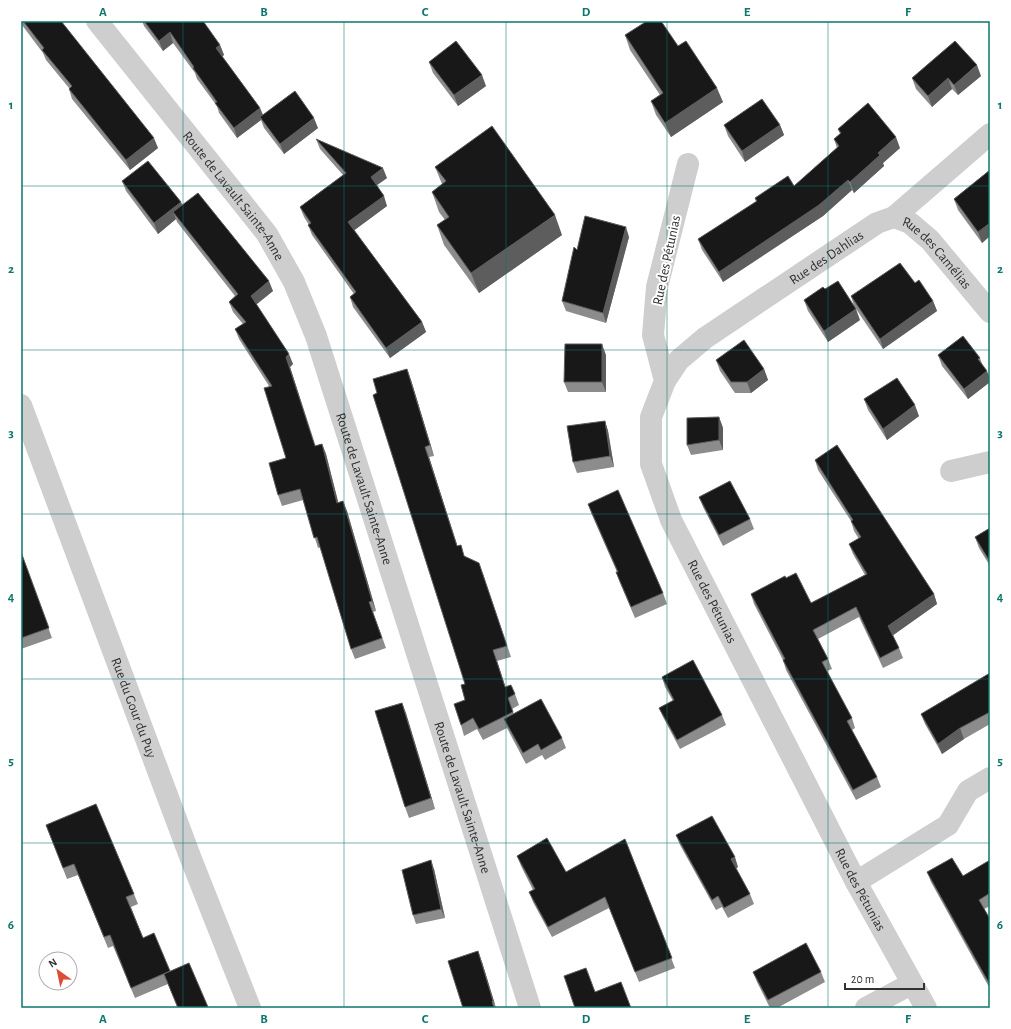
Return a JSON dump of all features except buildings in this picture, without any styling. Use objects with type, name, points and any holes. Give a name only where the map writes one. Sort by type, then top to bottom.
[{"type":"street","name":"Route de Lavault Sainte-Anne","points":[[97,21],[267,234],[294,282],[316,336],[530,1008]]},
{"type":"street","name":"Rue des Dahlias","points":[[665,382],[679,360],[705,338],[877,223],[894,217],[990,134]]},
{"type":"street","name":"Rue des Pétunias","points":[[688,164],[657,287],[653,335],[665,382],[651,417],[651,464],[671,520],[856,882],[911,984],[926,1008]]},
{"type":"street","name":"Rue des Camélias","points":[[894,217],[910,223],[930,240],[990,312]]},
{"type":"street","name":"Rue du Gour du Puy","points":[[21,405],[191,859],[250,1008]]},
{"type":"street","points":[[951,471],[990,462]]},
{"type":"street","points":[[856,882],[948,825],[968,791],[990,778]]},
{"type":"street","points":[[866,1008],[911,984]]}]
